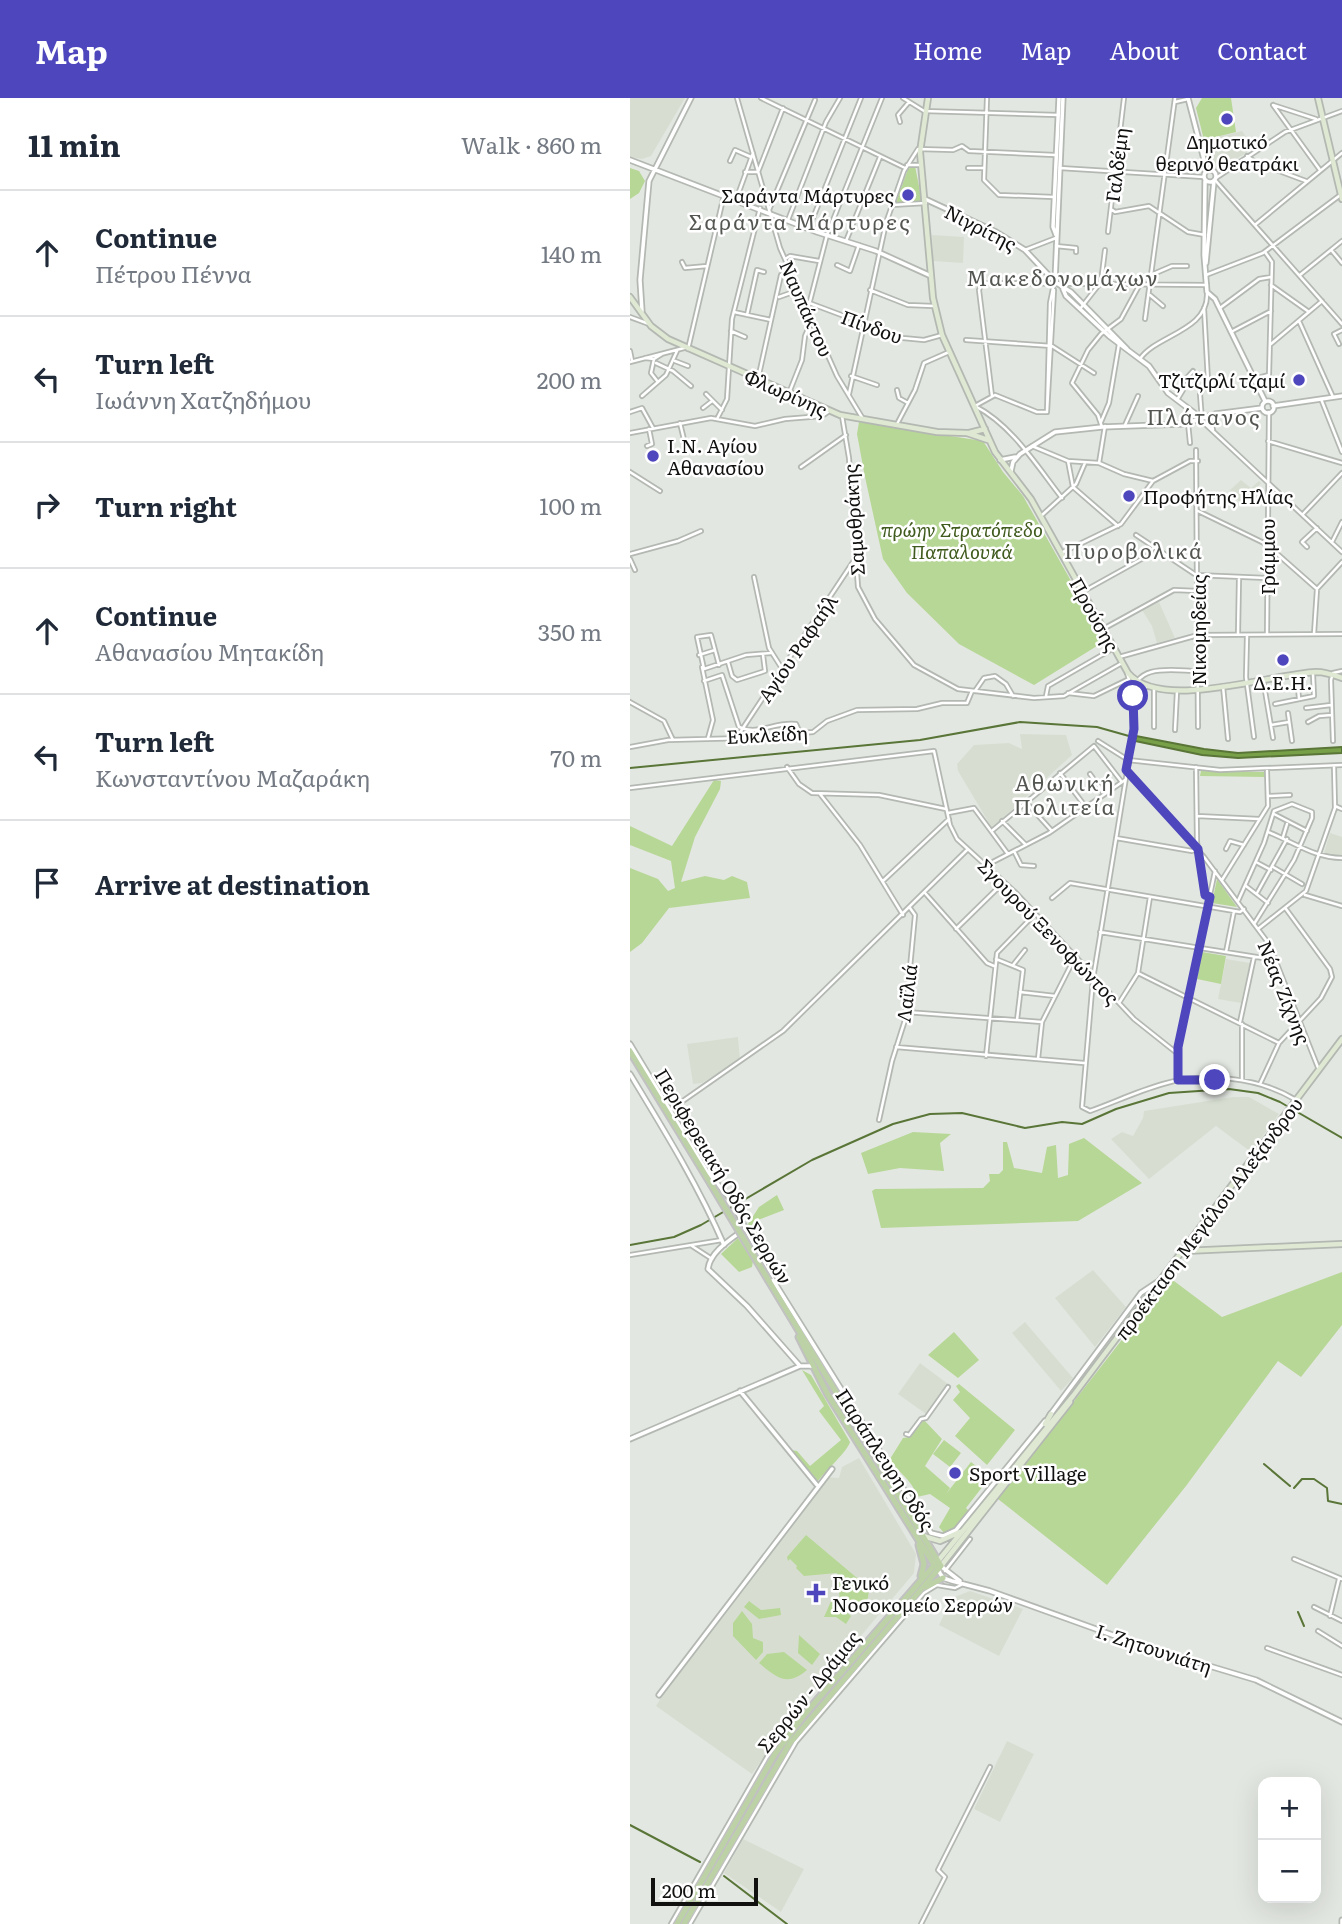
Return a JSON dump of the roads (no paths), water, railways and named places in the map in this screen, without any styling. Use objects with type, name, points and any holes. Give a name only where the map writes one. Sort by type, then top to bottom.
[{"type":"main road","name":"Προύσης","points":[[928,98],[919,149],[934,306],[942,335],[991,444],[1041,516],[1126,670],[1146,687],[1177,690],[1297,675],[1332,675],[1342,678]]},
{"type":"main road","points":[[1318,98],[1320,119],[1341,196]]},
{"type":"main road","name":"Φλωρίνης","points":[[630,297],[649,324],[664,337],[842,416],[937,432],[967,433],[985,429]]},
{"type":"main road","name":"Φλωρίνης","points":[[967,433],[983,438],[991,444]]},
{"type":"main road","name":"προέκταση Μεγάλου Αλεξάνδρου","points":[[940,1568],[966,1527],[1163,1280],[1342,1039]]},
{"type":"main road","name":"Περιφερειακή Οδός Σερρών","points":[[630,1051],[791,1318],[864,1449],[922,1535],[940,1568]]},
{"type":"main road","points":[[1184,1251],[1342,1244]]},
{"type":"main road","name":"Περιφερειακή Οδός Σερρών","points":[[791,1318],[812,1366],[914,1532],[940,1568]]},
{"type":"main road","name":"προέκταση Μεγάλου Αλεξάνδρου","points":[[940,1568],[1065,1411],[1073,1396]]},
{"type":"main road","points":[[1038,1437],[1051,1413]]},
{"type":"main road","points":[[922,1535],[940,1541],[966,1527]]},
{"type":"main road","points":[[914,1532],[924,1564],[916,1590]]},
{"type":"main road","points":[[916,1590],[940,1568]]},
{"type":"main road","name":"Σερρών - Δράμας","points":[[677,1924],[761,1777],[805,1714],[916,1590],[940,1568]]},
{"type":"main road","name":"Σερρών - Δράμας","points":[[684,1924],[790,1743],[916,1590]]},
{"type":"main road","points":[[788,1728],[805,1714]]},
{"type":"street","points":[[641,313],[646,197],[653,168],[691,98]]},
{"type":"street","name":"Ναυπάκτου","points":[[737,98],[785,259],[837,376],[863,419]]},
{"type":"street","points":[[761,98],[880,156],[906,166],[915,163],[921,166]]},
{"type":"street","points":[[788,220],[824,128],[840,98]]},
{"type":"street","points":[[809,228],[861,98]]},
{"type":"street","points":[[810,301],[827,235],[882,98]]},
{"type":"street","points":[[903,98],[924,110],[1058,115]]},
{"type":"street","points":[[987,98],[984,178],[998,195],[1056,198]]},
{"type":"street","points":[[992,396],[1037,412],[1047,412],[1056,246],[1053,229],[1058,168],[1058,115],[1061,98]]},
{"type":"street","points":[[1058,155],[1061,98]]},
{"type":"street","name":"Γαλδέμη","points":[[1108,232],[1124,98]]},
{"type":"street","points":[[1145,319],[1175,100],[1188,99],[1207,171],[1204,179],[1207,235],[1207,292],[1204,308],[1208,382],[1200,394],[1202,419],[1342,552]]},
{"type":"street","points":[[769,211],[815,100]]},
{"type":"street","points":[[900,122],[898,115],[909,102]]},
{"type":"street","points":[[1320,119],[1273,105],[1321,170]]},
{"type":"street","points":[[745,172],[758,172],[783,108]]},
{"type":"street","points":[[1058,168],[1165,174],[1215,180],[1290,129],[1342,111]]},
{"type":"street","points":[[849,394],[870,290],[892,205],[906,166],[919,149],[953,150],[962,146],[967,151],[1058,155]]},
{"type":"street","points":[[730,161],[735,150],[752,155],[736,200]]},
{"type":"street","points":[[1256,225],[1342,153]]},
{"type":"street","points":[[846,241],[880,156]]},
{"type":"street","points":[[1247,156],[1255,162],[1306,181]]},
{"type":"street","points":[[630,160],[879,252],[931,276]]},
{"type":"street","points":[[968,168],[983,168]]},
{"type":"street","points":[[1207,171],[1214,172],[1215,180],[1207,235]]},
{"type":"street","points":[[1215,180],[1342,324]]},
{"type":"street","points":[[630,351],[631,361],[687,348],[724,195]]},
{"type":"street","points":[[1206,275],[1265,252],[1341,196]]},
{"type":"street","points":[[892,205],[925,201]]},
{"type":"street","name":"Νιγρίτης","points":[[925,201],[996,232],[1025,250],[1054,284],[1084,304],[1119,344],[1140,359],[1177,400],[1202,419]]},
{"type":"street","points":[[1111,209],[1115,212],[1149,206],[1188,232],[1207,235]]},
{"type":"street","points":[[717,419],[727,400],[734,312],[760,208]]},
{"type":"street","points":[[1025,250],[1056,237]]},
{"type":"street","points":[[1300,275],[1342,241]]},
{"type":"street","points":[[837,265],[850,271],[859,245]]},
{"type":"street","points":[[1056,246],[1076,247],[1076,252]]},
{"type":"street","points":[[1080,309],[1101,283],[1105,250]]},
{"type":"street","points":[[1332,250],[1342,263]]},
{"type":"street","points":[[1270,256],[1279,251]]},
{"type":"street","points":[[1254,379],[1269,375],[1272,277],[1270,256],[1265,252]]},
{"type":"street","points":[[785,259],[790,256],[819,261]]},
{"type":"street","points":[[682,262],[685,268],[707,267]]},
{"type":"street","points":[[1151,275],[1170,266],[1187,266]]},
{"type":"street","points":[[747,314],[757,270],[764,272]]},
{"type":"street","points":[[758,379],[781,276],[792,276]]},
{"type":"street","points":[[1220,308],[1261,278],[1272,277]]},
{"type":"street","points":[[992,396],[979,287],[987,281],[1207,285]]},
{"type":"street","points":[[1103,425],[1072,384],[1088,351],[1122,318],[1140,284]]},
{"type":"street","points":[[1271,285],[1309,312]]},
{"type":"street","name":"Νιγρίτης","points":[[1063,289],[1080,309],[1127,349]]},
{"type":"street","points":[[777,298],[799,290]]},
{"type":"street","points":[[870,290],[908,304],[934,306]]},
{"type":"street","points":[[1207,292],[1220,308],[1265,401],[1262,408]]},
{"type":"street","points":[[1148,295],[1163,306]]},
{"type":"street","name":"Πίνδου","points":[[804,301],[906,339],[926,340],[942,335]]},
{"type":"street","points":[[1270,345],[1322,301]]},
{"type":"street","points":[[1140,359],[1148,349],[1180,333],[1204,308]]},
{"type":"street","points":[[1231,332],[1271,311]]},
{"type":"street","points":[[734,312],[772,320]]},
{"type":"street","points":[[630,317],[649,324]]},
{"type":"street","points":[[789,393],[803,356],[805,336],[813,320]]},
{"type":"street","points":[[1298,321],[1333,397]]},
{"type":"street","points":[[1339,344],[1334,334],[1342,330]]},
{"type":"street","points":[[731,331],[745,337]]},
{"type":"street","points":[[966,340],[1050,346],[1094,373]]},
{"type":"street","points":[[1099,463],[1103,425],[1119,344]]},
{"type":"street","points":[[642,396],[669,369],[677,351]]},
{"type":"street","points":[[896,425],[924,362],[949,352]]},
{"type":"street","points":[[658,382],[651,373],[655,361],[664,353]]},
{"type":"street","points":[[642,357],[669,369],[691,386]]},
{"type":"street","points":[[674,360],[688,366]]},
{"type":"street","points":[[1177,400],[1184,390],[1184,381],[1194,371]]},
{"type":"street","points":[[852,376],[877,385]]},
{"type":"street","points":[[897,390],[898,398],[908,403]]},
{"type":"street","points":[[706,394],[722,410]]},
{"type":"street","points":[[992,396],[975,406],[991,416],[1025,450],[1062,498]]},
{"type":"street","points":[[1125,426],[1138,396]]},
{"type":"street","points":[[1011,473],[1013,462],[1020,454],[1055,432],[1103,425],[1188,423],[1210,416],[1262,408],[1269,412],[1273,406],[1342,396]]},
{"type":"street","points":[[1321,399],[1342,452]]},
{"type":"street","points":[[703,408],[712,401]]},
{"type":"street","points":[[1265,401],[1271,401],[1273,406]]},
{"type":"street","points":[[630,412],[642,408],[651,429],[652,444],[647,446]]},
{"type":"street","points":[[630,433],[717,419],[755,426],[785,419],[822,416],[829,411]]},
{"type":"street","name":"Γράμμου","points":[[1267,634],[1269,412]]},
{"type":"street","name":"Σαμοθράκης","points":[[842,416],[846,435],[858,587],[873,615],[913,664],[954,688],[974,691]]},
{"type":"street","points":[[1210,416],[1210,426],[1215,432]]},
{"type":"street","points":[[680,423],[687,452]]},
{"type":"street","points":[[1188,423],[1190,443]]},
{"type":"street","points":[[801,467],[846,435]]},
{"type":"street","points":[[1267,441],[1342,463]]},
{"type":"street","points":[[1031,446],[1068,461],[1099,463],[1153,481]]},
{"type":"street","name":"Νικομηδείας","points":[[1196,450],[1198,727]]},
{"type":"street","points":[[1000,460],[1020,454]]},
{"type":"street","points":[[1068,461],[1073,487],[1118,526]]},
{"type":"street","points":[[1061,553],[1118,526],[1153,481],[1190,461],[1198,461]]},
{"type":"street","points":[[1041,516],[1073,487],[1085,463]]},
{"type":"street","points":[[630,472],[660,491]]},
{"type":"street","points":[[1303,514],[1342,473]]},
{"type":"street","points":[[1198,511],[1208,513],[1267,545],[1317,589]]},
{"type":"street","points":[[1332,542],[1342,522]]},
{"type":"street","points":[[1307,547],[1302,542],[1317,528]]},
{"type":"street","points":[[635,570],[630,557],[701,531]]},
{"type":"street","points":[[1136,535],[1198,576],[1267,578]]},
{"type":"street","points":[[1083,592],[1147,556],[1154,547]]},
{"type":"street","name":"Αγίου Ραφαήλ","points":[[737,737],[856,558]]},
{"type":"street","points":[[1314,634],[1317,589],[1342,562]]},
{"type":"street","points":[[849,568],[856,570]]},
{"type":"street","points":[[1238,634],[1239,577]]},
{"type":"street","points":[[754,578],[771,653],[782,667]]},
{"type":"street","points":[[1103,629],[1172,590],[1198,590]]},
{"type":"street","points":[[708,738],[713,720],[697,636],[711,634],[719,665]]},
{"type":"street","points":[[1247,634],[1247,681],[1254,737]]},
{"type":"street","points":[[1119,657],[1198,635],[1342,634]]},
{"type":"street","points":[[1045,696],[1048,686],[1114,648]]},
{"type":"street","points":[[699,655],[715,650]]},
{"type":"street","points":[[702,666],[706,668],[746,655],[771,653]]},
{"type":"street","points":[[728,662],[732,677],[737,680],[765,671],[763,654]]},
{"type":"street","points":[[1068,693],[1122,663]]},
{"type":"street","points":[[1126,670],[1133,696],[1134,723],[1093,979],[1082,1105],[1088,1112],[1139,1091],[1178,1080],[1242,1080],[1260,1084],[1295,1102]]},
{"type":"street","points":[[1133,696],[1137,682],[1150,671],[1198,671]]},
{"type":"street","points":[[1333,741],[1332,675],[1342,671]]},
{"type":"street","points":[[1275,704],[1315,694],[1313,674]]},
{"type":"street","points":[[704,681],[722,675],[736,724],[743,729],[759,731],[789,723],[796,724],[800,733]]},
{"type":"street","points":[[1297,675],[1299,699]]},
{"type":"street","points":[[974,691],[984,678],[995,676],[1006,684],[1013,696]]},
{"type":"street","points":[[974,691],[1013,696],[1068,693],[1094,696],[1129,678]]},
{"type":"street","points":[[1263,679],[1273,738]]},
{"type":"street","points":[[1223,686],[1228,739]]},
{"type":"street","points":[[1133,696],[1137,690],[1146,687]]},
{"type":"street","points":[[1154,689],[1154,727]]},
{"type":"street","points":[[1175,730],[1177,690]]},
{"type":"street","name":"Ευκλείδη","points":[[630,747],[673,740],[816,732],[827,722],[859,709],[914,709],[940,703],[967,703],[974,691]]},
{"type":"street","points":[[630,702],[664,721],[673,740]]},
{"type":"street","points":[[1306,708],[1332,705]]},
{"type":"street","points":[[1287,713],[1292,741]]},
{"type":"street","points":[[1308,722],[1319,716],[1332,715]]},
{"type":"street","points":[[1271,725],[1289,722]]},
{"type":"street","points":[[1098,741],[1128,760],[1229,771],[1342,765]]},
{"type":"street","points":[[1007,854],[992,835],[993,830],[1025,800],[1093,747],[1099,750],[1123,780]]},
{"type":"street","name":"Σγουρού Ξενοφώντος","points":[[787,768],[934,751],[954,835],[1005,882],[1118,1004],[1144,1029],[1178,1054]]},
{"type":"street","points":[[1258,929],[1304,895],[1335,806],[1334,766]]},
{"type":"street","points":[[1196,767],[1198,849],[1205,895],[1210,897]]},
{"type":"street","points":[[630,788],[787,768],[803,788],[820,794],[879,795],[947,811],[974,808],[993,830]]},
{"type":"street","points":[[1222,880],[1268,806],[1267,769]]},
{"type":"street","name":"Νέας Ζίχνης","points":[[1126,770],[1198,849],[1258,929],[1275,958],[1298,1021],[1320,1070]]},
{"type":"street","points":[[1060,773],[1085,806]]},
{"type":"street","points":[[1090,774],[1103,792]]},
{"type":"street","points":[[987,865],[1052,831],[1123,780]]},
{"type":"street","points":[[820,794],[860,845],[903,915]]},
{"type":"street","points":[[1269,796],[1290,795]]},
{"type":"street","points":[[1025,800],[1052,831]]},
{"type":"street","points":[[1254,924],[1301,846],[1312,812],[1293,804],[1274,812]]},
{"type":"street","points":[[1335,806],[1342,809]]},
{"type":"street","points":[[1274,812],[1288,823],[1307,831]]},
{"type":"street","points":[[1238,901],[1274,812]]},
{"type":"street","points":[[1196,816],[1259,819]]},
{"type":"street","points":[[883,881],[949,819]]},
{"type":"street","points":[[1002,821],[1026,845]]},
{"type":"street","points":[[1257,893],[1272,869],[1288,823]]},
{"type":"street","points":[[1268,832],[1301,846],[1318,857],[1342,858]]},
{"type":"street","points":[[1116,838],[1192,851],[1198,849]]},
{"type":"street","points":[[1226,849],[1230,841],[1244,845]]},
{"type":"street","points":[[670,1110],[782,1033],[968,849]]},
{"type":"street","points":[[1014,850],[1021,865],[1034,866]]},
{"type":"street","points":[[1256,862],[1302,884]]},
{"type":"street","points":[[1178,1080],[1178,1054],[1215,871]]},
{"type":"street","points":[[957,929],[1005,882]]},
{"type":"street","points":[[1052,898],[1068,883],[1234,911],[1244,909]]},
{"type":"street","points":[[1246,886],[1268,902]]},
{"type":"street","points":[[924,891],[987,963],[994,966]]},
{"type":"street","points":[[1304,895],[1342,906]]},
{"type":"street","points":[[1118,1004],[1138,973],[1150,897]]},
{"type":"street","name":"Λαϊλιά","points":[[879,1120],[906,1012],[915,915],[910,908]]},
{"type":"street","points":[[1260,1084],[1279,1042],[1321,998],[1332,975],[1286,909]]},
{"type":"street","points":[[1226,952],[1234,911]]},
{"type":"street","points":[[986,1056],[996,959],[1000,948],[1036,914]]},
{"type":"street","points":[[1100,932],[1275,958]]},
{"type":"street","points":[[1013,965],[1025,950]]},
{"type":"street","points":[[1242,1080],[1241,1023],[1254,957]]},
{"type":"street","points":[[1038,1059],[1042,1022],[1074,958]]},
{"type":"street","points":[[996,959],[1023,970],[1017,1020]]},
{"type":"street","points":[[1138,973],[1279,1042]]},
{"type":"street","points":[[1020,992],[1055,996]]},
{"type":"street","points":[[906,1012],[1042,1022]]},
{"type":"street","name":"Παράπλευρη Οδός","points":[[630,1044],[710,1175],[731,1200],[762,1263],[929,1531],[946,1536],[956,1530],[1051,1413],[1141,1293],[1163,1280]]},
{"type":"street","points":[[896,1047],[1085,1063]]},
{"type":"street","points":[[630,1074],[695,1181],[723,1242]]},
{"type":"street","points":[[630,1255],[723,1242],[746,1228]]},
{"type":"street","points":[[723,1242],[708,1267],[710,1271],[747,1306],[800,1366]]},
{"type":"street","points":[[692,1246],[712,1259]]},
{"type":"street","points":[[630,1439],[800,1366],[812,1366]]},
{"type":"street","points":[[906,1434],[909,1435],[921,1419],[926,1418],[948,1387]]},
{"type":"street","points":[[740,1391],[817,1485]]},
{"type":"street","points":[[875,1444],[890,1485]]},
{"type":"street","points":[[660,1695],[817,1485],[832,1469]]},
{"type":"street","points":[[940,1585],[940,1568],[970,1539]]},
{"type":"street","points":[[1294,1559],[1341,1578],[1330,1616]]},
{"type":"street","name":"Ι. Ζητουνιάτη","points":[[940,1568],[962,1582],[1146,1647],[1256,1680],[1342,1722]]},
{"type":"street","points":[[690,1924],[796,1742],[924,1593],[940,1585],[955,1588],[962,1582]]},
{"type":"street","points":[[1314,1607],[1342,1621]]},
{"type":"street","points":[[1318,1631],[1342,1646]]},
{"type":"street","points":[[1267,1648],[1342,1675]]},
{"type":"street","points":[[671,1924],[762,1766],[788,1728]]},
{"type":"street","points":[[921,1924],[945,1877],[938,1870],[990,1767]]},
{"type":"waterway","points":[[630,768],[920,740],[1020,722],[1097,727],[1136,738]]},
{"type":"waterway","points":[[630,1245],[674,1237],[701,1225],[812,1160],[893,1124],[930,1114],[962,1113],[1025,1128],[1062,1122],[1082,1124],[1116,1109],[1169,1093],[1229,1089],[1258,1093],[1280,1102],[1342,1138]]},
{"type":"waterway","points":[[1264,1464],[1290,1486]]},
{"type":"waterway","points":[[1294,1488],[1302,1479],[1314,1479],[1327,1488],[1328,1501],[1342,1504]]},
{"type":"waterway","points":[[1298,1612],[1304,1626]]},
{"type":"waterway","points":[[630,1825],[700,1862]]},
{"type":"waterway","points":[[724,1876],[787,1924]]},
{"type":"place","name":"Δημοτικό θερινό θεατράκι","points":[[1227,119]]},
{"type":"place","name":"Σαράντα Μάρτυρες","points":[[908,195]]},
{"type":"place","name":"Τζιτζιρλί τζαμί","points":[[1299,380]]},
{"type":"place","name":"Ι.Ν. Αγίου Αθανασίου","points":[[653,456]]},
{"type":"place","name":"Προφήτης Ηλίας","points":[[1129,496]]},
{"type":"place","name":"Δ.Ε.Η.","points":[[1283,660]]},
{"type":"place","name":"Sport Village","points":[[955,1473]]},
{"type":"place","name":"Γενικό Νοσοκομείο Σερρών","points":[[816,1593]]},
{"type":"district","name":"Σαράντα Μάρτυρες","points":[[800,220]]},
{"type":"district","name":"Μακεδονομάχων","points":[[1063,276]]},
{"type":"district","name":"Πλάτανος","points":[[1204,415]]},
{"type":"district","name":"Πυροβολικά","points":[[1134,549]]},
{"type":"district","name":"Αθωνική Πολιτεία","points":[[1065,793]]},
{"type":"park label","name":"πρώην Στρατόπεδο Παπαλουκά","points":[[962,540]]}]
